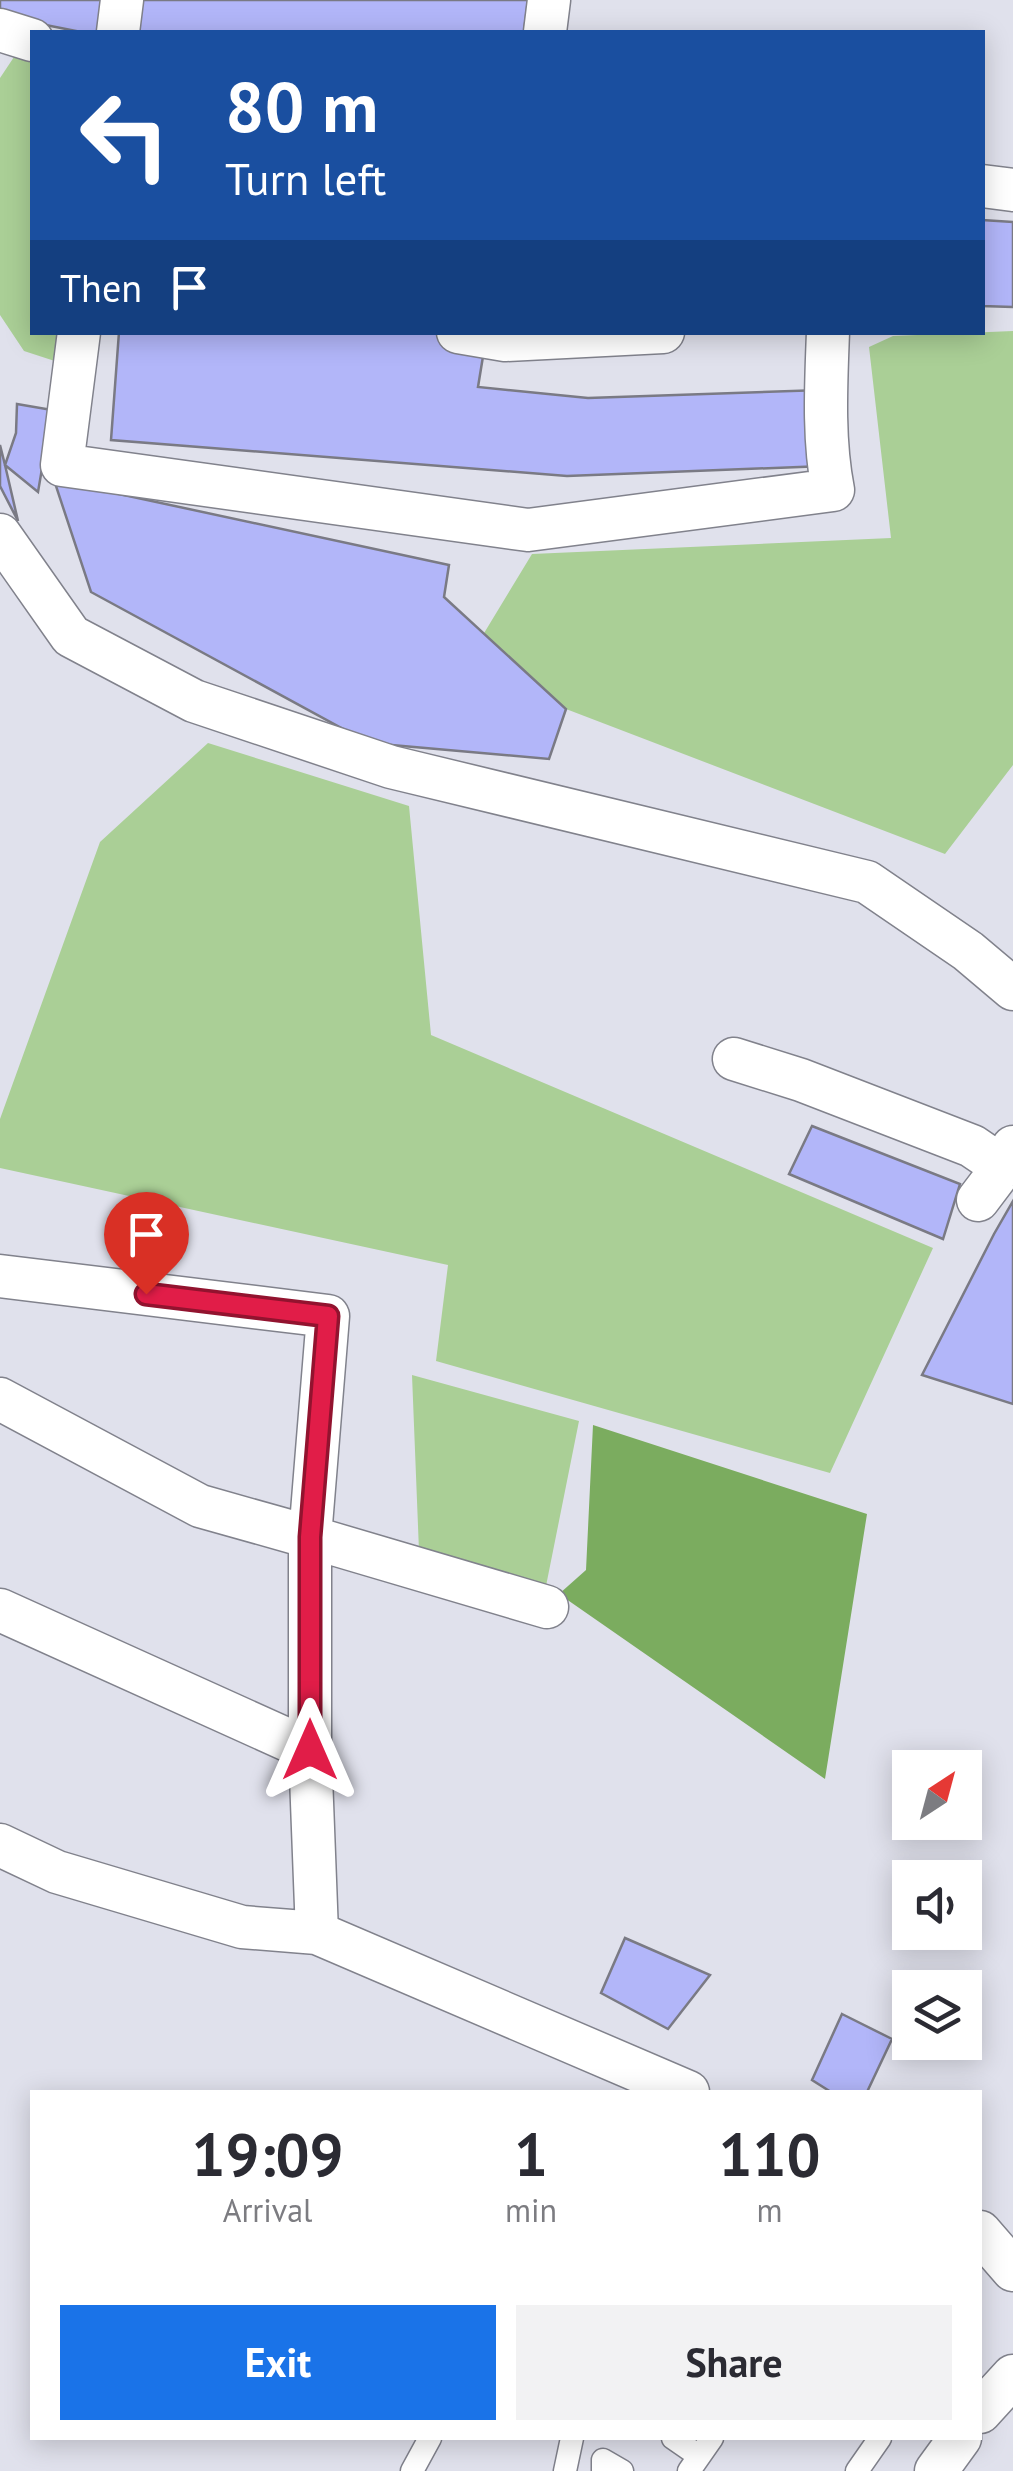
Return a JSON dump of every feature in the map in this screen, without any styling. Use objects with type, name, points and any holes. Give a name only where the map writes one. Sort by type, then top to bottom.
[{"type":"street","points":[[118,30],[122,0]]},
{"type":"street","points":[[545,30],[550,0]]},
{"type":"street","points":[[0,30],[30,39]]},
{"type":"street","points":[[985,186],[1013,190]]},
{"type":"street","points":[[80,335],[62,466],[528,530],[834,490],[829,468],[828,335]]},
{"type":"street","points":[[476,335],[506,340],[604,335]]},
{"type":"street","points":[[0,535],[71,636],[194,701],[391,767],[867,882],[968,951],[1013,989]]},
{"type":"street","points":[[734,1059],[801,1080],[972,1146],[998,1172]]},
{"type":"street","points":[[0,1276],[328,1316],[310,1537],[310,1750],[317,1933]]},
{"type":"street","points":[[0,1399],[200,1506],[547,1607]]},
{"type":"street","points":[[0,1610],[310,1750]]},
{"type":"street","points":[[0,1845],[57,1872],[242,1927],[317,1933],[683,2090]]},
{"type":"street","points":[[982,2234],[1013,2270]]},
{"type":"street","points":[[982,2410],[1013,2376]]},
{"type":"street","points":[[936,2471],[959,2440]]},
{"type":"lane","points":[[412,2471],[429,2440]]},
{"type":"lane","points":[[564,2471],[572,2440]]},
{"type":"lane","points":[[676,2440],[700,2455]]},
{"type":"lane","points":[[857,2471],[879,2440]]},
{"type":"lane","points":[[603,2471],[603,2460],[622,2471]]},
{"type":"shaded area","points":[[22,45],[30,48],[30,335],[71,335],[67,365],[24,351],[0,315],[0,78]]},
{"type":"shaded area","points":[[1013,331],[1013,765],[945,854],[566,709],[475,648],[532,554],[891,538],[869,347],[893,336]]},
{"type":"shaded area","points":[[208,743],[409,806],[431,1035],[933,1248],[830,1473],[436,1361],[448,1265],[0,1168],[0,1119],[100,842]]},
{"type":"shaded area","points":[[412,1375],[579,1421],[545,1591],[419,1551]]},
{"type":"shaded area","points":[[593,1425],[867,1514],[825,1779],[559,1594],[586,1570]]},
{"type":"building","points":[[0,0],[528,0],[524,30],[71,30],[0,16]]},
{"type":"building","points":[[985,220],[1013,222],[1013,307],[985,306]]},
{"type":"building","points":[[119,335],[487,335],[478,387],[588,398],[821,390],[824,466],[567,476],[111,440]]},
{"type":"building","points":[[17,404],[52,410],[38,492],[5,465],[16,433]]},
{"type":"building","points":[[0,445],[5,465],[18,521],[0,486]]},
{"type":"building","points":[[54,480],[449,565],[444,597],[566,709],[549,759],[369,743],[91,592]]},
{"type":"building","points":[[812,1126],[960,1184],[943,1239],[789,1174]]},
{"type":"building","points":[[1013,1201],[1013,1404],[922,1375]]},
{"type":"building","points":[[625,1938],[710,1975],[668,2029],[601,1993]]},
{"type":"building","points":[[842,2014],[892,2039],[868,2090],[828,2090],[812,2080]]},
{"type":"route","points":[[146,1294],[328,1316],[310,1537],[310,1750]]}]
